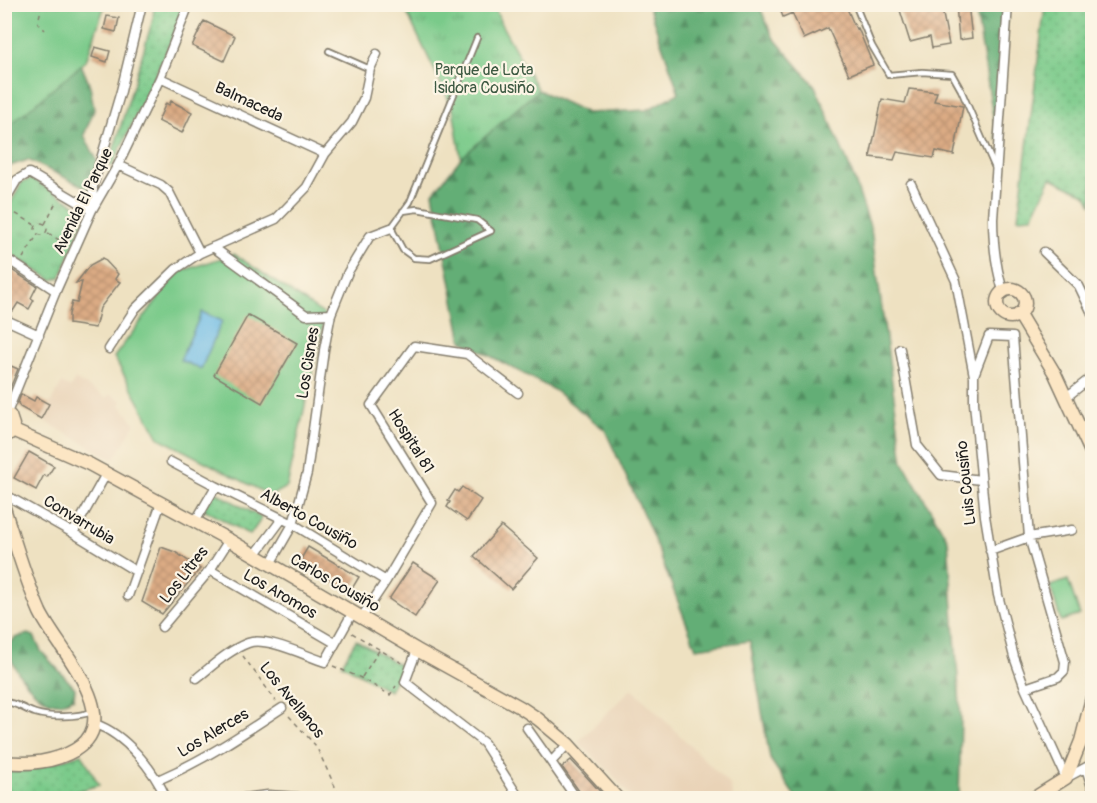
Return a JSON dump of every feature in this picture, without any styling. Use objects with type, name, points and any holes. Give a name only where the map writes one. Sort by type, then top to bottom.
[{"type":"main road","points":[[1003,291],[998,298],[997,307],[1002,314],[1011,317],[1019,314],[1055,374],[1092,454]]},
{"type":"main road","points":[[6,412],[13,421],[8,433]]},
{"type":"main road","name":"Carlos Cousiño","points":[[8,433],[77,458],[229,540],[417,650],[520,707],[568,744],[617,798]]},
{"type":"main road","points":[[4,508],[41,614],[90,693],[95,710],[92,734],[69,753],[36,763],[4,762]]},
{"type":"main road","points":[[1034,798],[1066,778],[1081,741],[1092,698]]},
{"type":"street","name":"Avenida El Parque","points":[[6,412],[92,210],[118,165],[160,78],[189,4]]},
{"type":"street","points":[[1003,291],[996,269],[993,244],[1008,4]]},
{"type":"street","points":[[4,202],[17,180],[29,173],[92,210],[93,186],[142,8]]},
{"type":"street","points":[[109,349],[135,309],[176,268],[200,253],[276,219],[307,187],[326,154],[352,122],[364,98],[370,69],[377,54]]},
{"type":"street","name":"Balmaceda","points":[[160,78],[326,154]]},
{"type":"street","points":[[118,165],[161,185],[169,192],[200,253]]},
{"type":"street","name":"Luis Cousiño","points":[[910,184],[956,281],[974,376],[981,480],[998,595],[1025,688],[1066,778]]},
{"type":"street","name":"Los Cisnes","points":[[270,564],[293,524],[307,473],[331,314],[348,272],[370,236],[391,228]]},
{"type":"street","points":[[213,247],[306,315],[331,314]]},
{"type":"street","points":[[1044,252],[1079,286],[1092,313]]},
{"type":"street","points":[[4,257],[56,291]]},
{"type":"street","points":[[4,319],[39,335]]},
{"type":"street","points":[[974,376],[989,336],[1013,337],[1029,537],[1065,662],[1064,671],[1058,677],[1025,688]]},
{"type":"street","name":"Hospital 81","points":[[386,581],[432,502],[371,405],[414,346],[467,354],[518,393]]},
{"type":"street","points":[[900,349],[917,445],[941,475],[981,480]]},
{"type":"street","points":[[1065,398],[1092,377]]},
{"type":"street","name":"Alberto Cousiño","points":[[171,462],[293,524],[386,581]]},
{"type":"street","points":[[73,533],[106,474]]},
{"type":"street","points":[[195,522],[216,486]]},
{"type":"street","name":"Convarrubia","points":[[4,494],[137,572]]},
{"type":"street","points":[[128,596],[161,503]]},
{"type":"street","points":[[255,555],[282,519]]},
{"type":"street","points":[[990,551],[1029,537],[1072,530]]},
{"type":"street","name":"Los Litres","points":[[162,627],[210,570],[229,540]]},
{"type":"street","name":"Los Aromos","points":[[210,570],[335,643]]},
{"type":"street","points":[[197,678],[237,648],[250,642],[269,643],[325,662],[344,628],[386,581]]},
{"type":"street","points":[[417,650],[405,682],[484,743],[519,798]]},
{"type":"street","name":"Los Alerces","points":[[158,780],[220,750],[282,708]]},
{"type":"street","points":[[95,724],[109,729],[122,738],[158,780],[166,798]]},
{"type":"street","points":[[527,728],[576,798]]},
{"type":"street","points":[[551,762],[568,744]]},
{"type":"street","points":[[1066,778],[1089,766],[1092,787]]},
{"type":"street","points":[[244,798],[268,795],[299,798]]},
{"type":"lane","points":[[855,4],[872,46],[889,75],[922,72],[952,74],[996,171]]},
{"type":"lane","points":[[403,211],[417,209],[477,220],[491,231],[430,259],[414,258],[403,250],[391,228],[403,211],[410,202],[477,38]]},
{"type":"lane","points":[[329,51],[370,69]]},
{"type":"lane","points":[[4,702],[37,714],[62,715],[88,713],[95,710]]},
{"type":"path","points":[[42,4],[38,23],[45,30]]},
{"type":"path","points":[[102,4],[142,8]]},
{"type":"path","points":[[44,225],[62,192]]},
{"type":"path","points":[[4,207],[36,226]]},
{"type":"path","points":[[36,226],[41,223],[49,231],[47,232]]},
{"type":"path","points":[[36,226],[39,234],[46,235],[47,232]]},
{"type":"path","points":[[47,232],[75,250]]},
{"type":"path","points":[[18,266],[39,234]]},
{"type":"path","points":[[344,628],[408,666]]},
{"type":"path","name":"Los Avellanos","points":[[237,648],[282,708],[316,746],[338,793],[344,798]]},
{"type":"path","points":[[361,678],[380,649]]},
{"type":"path","points":[[325,662],[361,678],[390,695],[400,680],[405,682]]},
{"type":"shaded area","points":[[75,379],[107,398],[110,394],[122,401],[120,405],[135,423],[114,460],[41,419],[62,383],[70,388]]},
{"type":"shaded area","points":[[632,688],[730,785],[733,798],[631,798],[610,772],[578,742]]},
{"type":"green space","points":[[5,4],[105,5],[86,61],[5,129]]},
{"type":"green space","points":[[154,5],[185,5],[171,41],[112,167],[109,165],[153,19]]},
{"type":"green space","name":"Parque de Lota Isidora Cousiño","points":[[387,5],[494,5],[501,24],[538,90],[461,158],[453,109],[405,9]]},
{"type":"green space","points":[[648,5],[759,5],[773,37],[815,86],[851,170],[871,229],[903,462],[948,540],[961,719],[959,798],[796,798],[770,759],[750,641],[696,648],[649,527],[605,430],[554,390],[462,341],[433,193],[461,158],[538,90],[587,113],[647,110],[679,93]]},
{"type":"green space","points":[[975,5],[1008,5],[997,141]]},
{"type":"green space","points":[[1045,5],[1092,5],[1092,205],[1087,195],[1051,178],[1032,217],[1018,218]]},
{"type":"green space","points":[[5,36],[76,52],[90,86],[94,110],[84,135],[97,160],[91,190],[28,160],[7,167],[5,170]]},
{"type":"green space","points":[[32,179],[83,209],[84,217],[61,277],[52,280],[5,251],[5,214],[22,182]]},
{"type":"green space","points":[[234,254],[325,315],[287,487],[271,496],[159,438],[114,357],[178,272]]},
{"type":"green space","points":[[212,490],[262,518],[250,535],[200,507]]},
{"type":"green space","points":[[1068,580],[1080,615],[1061,621],[1050,586]]},
{"type":"green space","points":[[28,634],[34,636],[41,651],[75,688],[74,698],[58,703],[48,701],[24,681],[13,662],[9,645],[15,638]]},
{"type":"green space","points":[[356,640],[403,667],[389,691],[342,664]]},
{"type":"green space","points":[[82,754],[99,785],[53,798],[5,798],[4,772],[26,771]]},
{"type":"water","points":[[202,312],[222,321],[201,369],[180,360]]},
{"type":"building","points":[[778,4],[845,4],[856,29],[858,28],[873,65],[849,75],[828,28],[804,39],[792,13],[783,17]]},
{"type":"building","points":[[898,4],[941,4],[949,45],[932,48],[930,37],[910,42]]},
{"type":"building","points":[[956,4],[968,4],[972,38],[959,40]]},
{"type":"building","points":[[107,16],[119,18],[116,32],[104,29]]},
{"type":"building","points":[[204,21],[235,36],[224,61],[192,46]]},
{"type":"building","points":[[95,47],[110,51],[107,62],[92,57]]},
{"type":"building","points":[[909,89],[937,92],[934,101],[963,106],[954,155],[936,151],[934,158],[897,152],[894,160],[870,157],[882,99],[905,103]]},
{"type":"building","points":[[171,101],[192,112],[182,133],[158,121],[166,103],[169,105]]},
{"type":"building","points":[[103,258],[118,274],[115,279],[120,282],[100,308],[95,328],[69,324],[72,302],[77,303],[82,282],[76,283],[90,265]]},
{"type":"building","points":[[4,265],[37,286],[29,309],[18,303],[13,311],[4,306]]},
{"type":"building","points":[[248,315],[297,343],[262,403],[214,375]]},
{"type":"building","points":[[4,363],[18,369],[4,402]]},
{"type":"building","points":[[21,394],[34,401],[36,397],[49,404],[41,419],[20,407],[18,403]]},
{"type":"building","points":[[29,452],[54,466],[47,477],[44,475],[36,490],[14,478]]},
{"type":"building","points":[[462,487],[481,500],[467,521],[447,507],[455,490],[458,492]]},
{"type":"building","points":[[501,526],[538,558],[511,589],[474,556]]},
{"type":"building","points":[[161,547],[175,552],[200,569],[162,614],[142,602]]},
{"type":"building","points":[[308,547],[359,577],[350,592],[299,562]]},
{"type":"building","points":[[413,563],[440,580],[415,617],[389,599]]},
{"type":"building","points":[[571,760],[606,798],[584,798],[562,767]]}]
